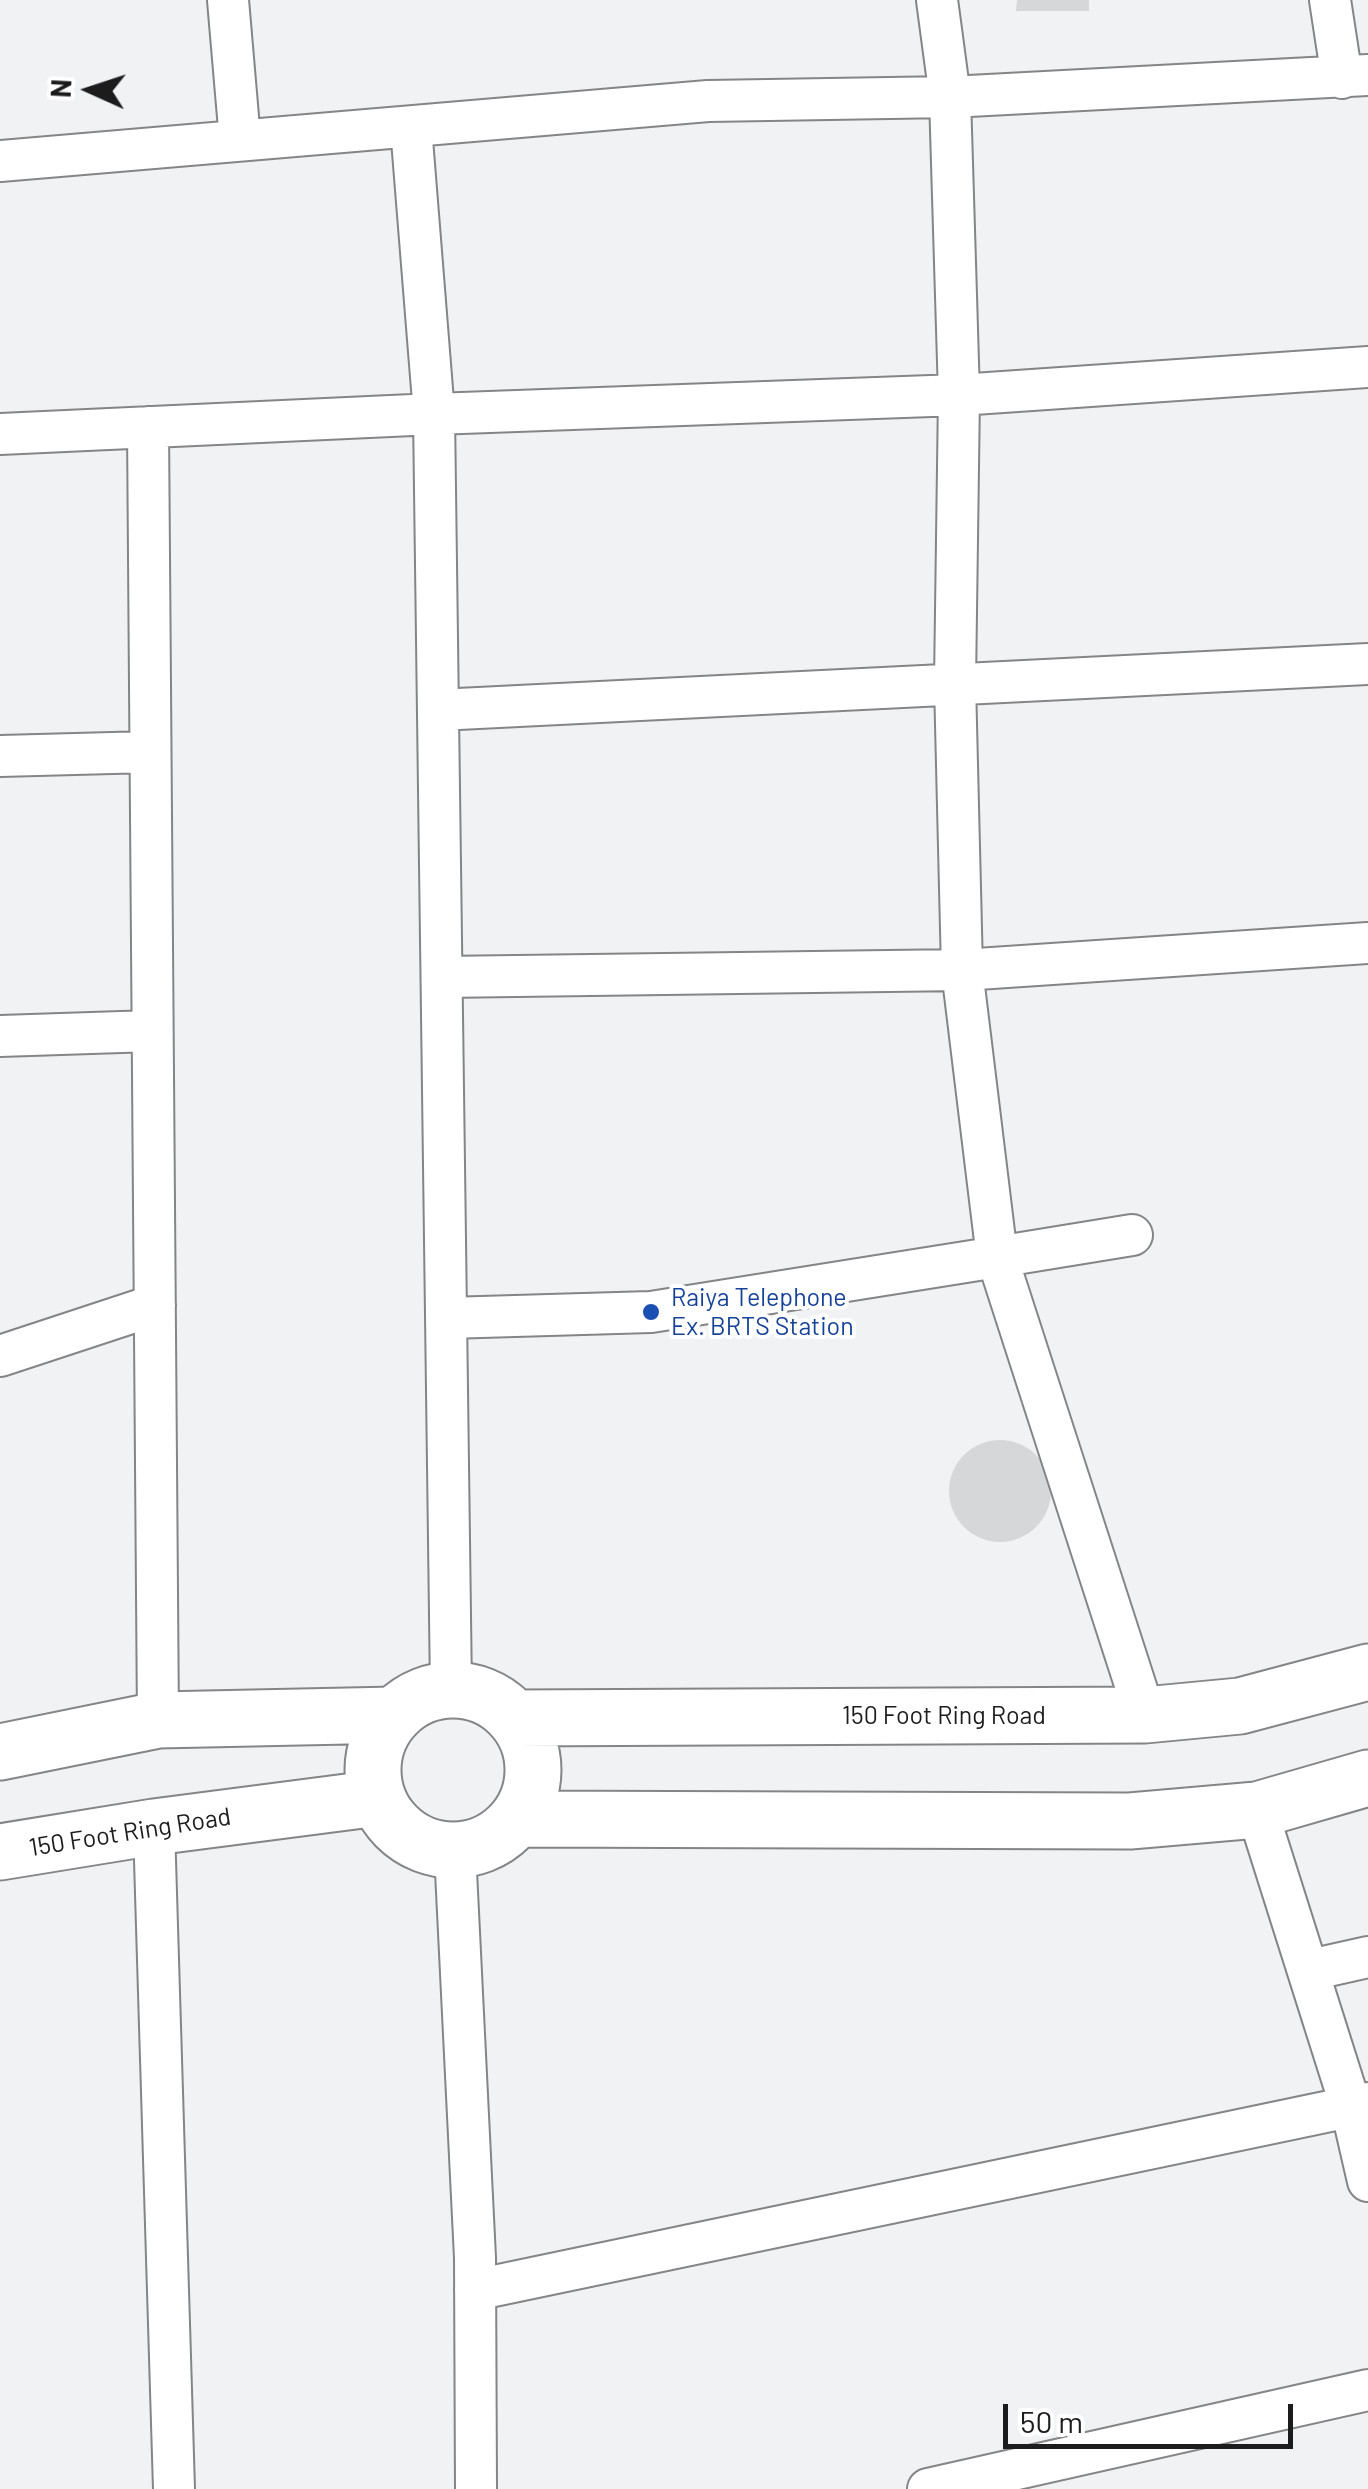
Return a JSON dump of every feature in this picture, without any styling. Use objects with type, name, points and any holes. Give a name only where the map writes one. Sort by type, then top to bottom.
[{"type":"highway","name":"150 Foot Ring Road","points":[[515,1718],[1145,1715],[1240,1706],[1368,1672]]},
{"type":"highway","points":[[451,1690],[486,1696],[515,1718],[532,1750],[532,1786],[518,1820],[490,1842],[455,1852],[431,1848],[408,1837],[390,1820],[378,1798],[374,1768],[380,1738],[395,1715],[420,1695],[451,1690]]},
{"type":"highway","points":[[0,1752],[158,1720],[395,1715]]},
{"type":"highway","points":[[518,1820],[1130,1821],[1257,1810],[1368,1778]]},
{"type":"highway","name":"150 Foot Ring Road","points":[[0,1852],[154,1826],[378,1798]]},
{"type":"street","points":[[228,0],[240,140]]},
{"type":"street","points":[[937,0],[950,97],[959,395],[956,683],[962,970],[998,1256],[1145,1715]]},
{"type":"street","points":[[0,161],[708,101],[950,97],[1355,77],[1330,0]]},
{"type":"street","points":[[411,126],[434,414],[451,1690]]},
{"type":"street","points":[[0,434],[959,395],[1368,367]]},
{"type":"street","points":[[148,427],[158,1720]]},
{"type":"street","points":[[438,710],[1368,664]]},
{"type":"street","points":[[0,756],[150,752]]},
{"type":"street","points":[[442,978],[962,970],[1368,942]]},
{"type":"street","points":[[0,1036],[152,1031]]},
{"type":"street","points":[[447,1318],[651,1312],[1132,1235]]},
{"type":"street","points":[[0,1356],[155,1304]]},
{"type":"street","points":[[1257,1810],[1359,2105],[1368,2182]]},
{"type":"street","points":[[154,1826],[174,2489]]},
{"type":"street","points":[[455,1852],[475,2290],[476,2489]]},
{"type":"street","points":[[1310,1970],[1368,1957]]},
{"type":"street","points":[[475,2290],[1359,2105]]},
{"type":"street","points":[[928,2489],[1368,2390]]},
{"type":"building","points":[[1017,0],[1089,0],[1089,11],[1016,11]]},
{"type":"building","points":[[1000,1440],[1019,1444],[1036,1455],[1047,1472],[1051,1491],[1047,1510],[1036,1527],[1019,1538],[1000,1542],[981,1538],[964,1527],[953,1510],[949,1491],[953,1472],[964,1455],[981,1444]]},
{"type":"place","name":"Raiya Telephone Ex. BRTS Station","points":[[651,1312]]}]
